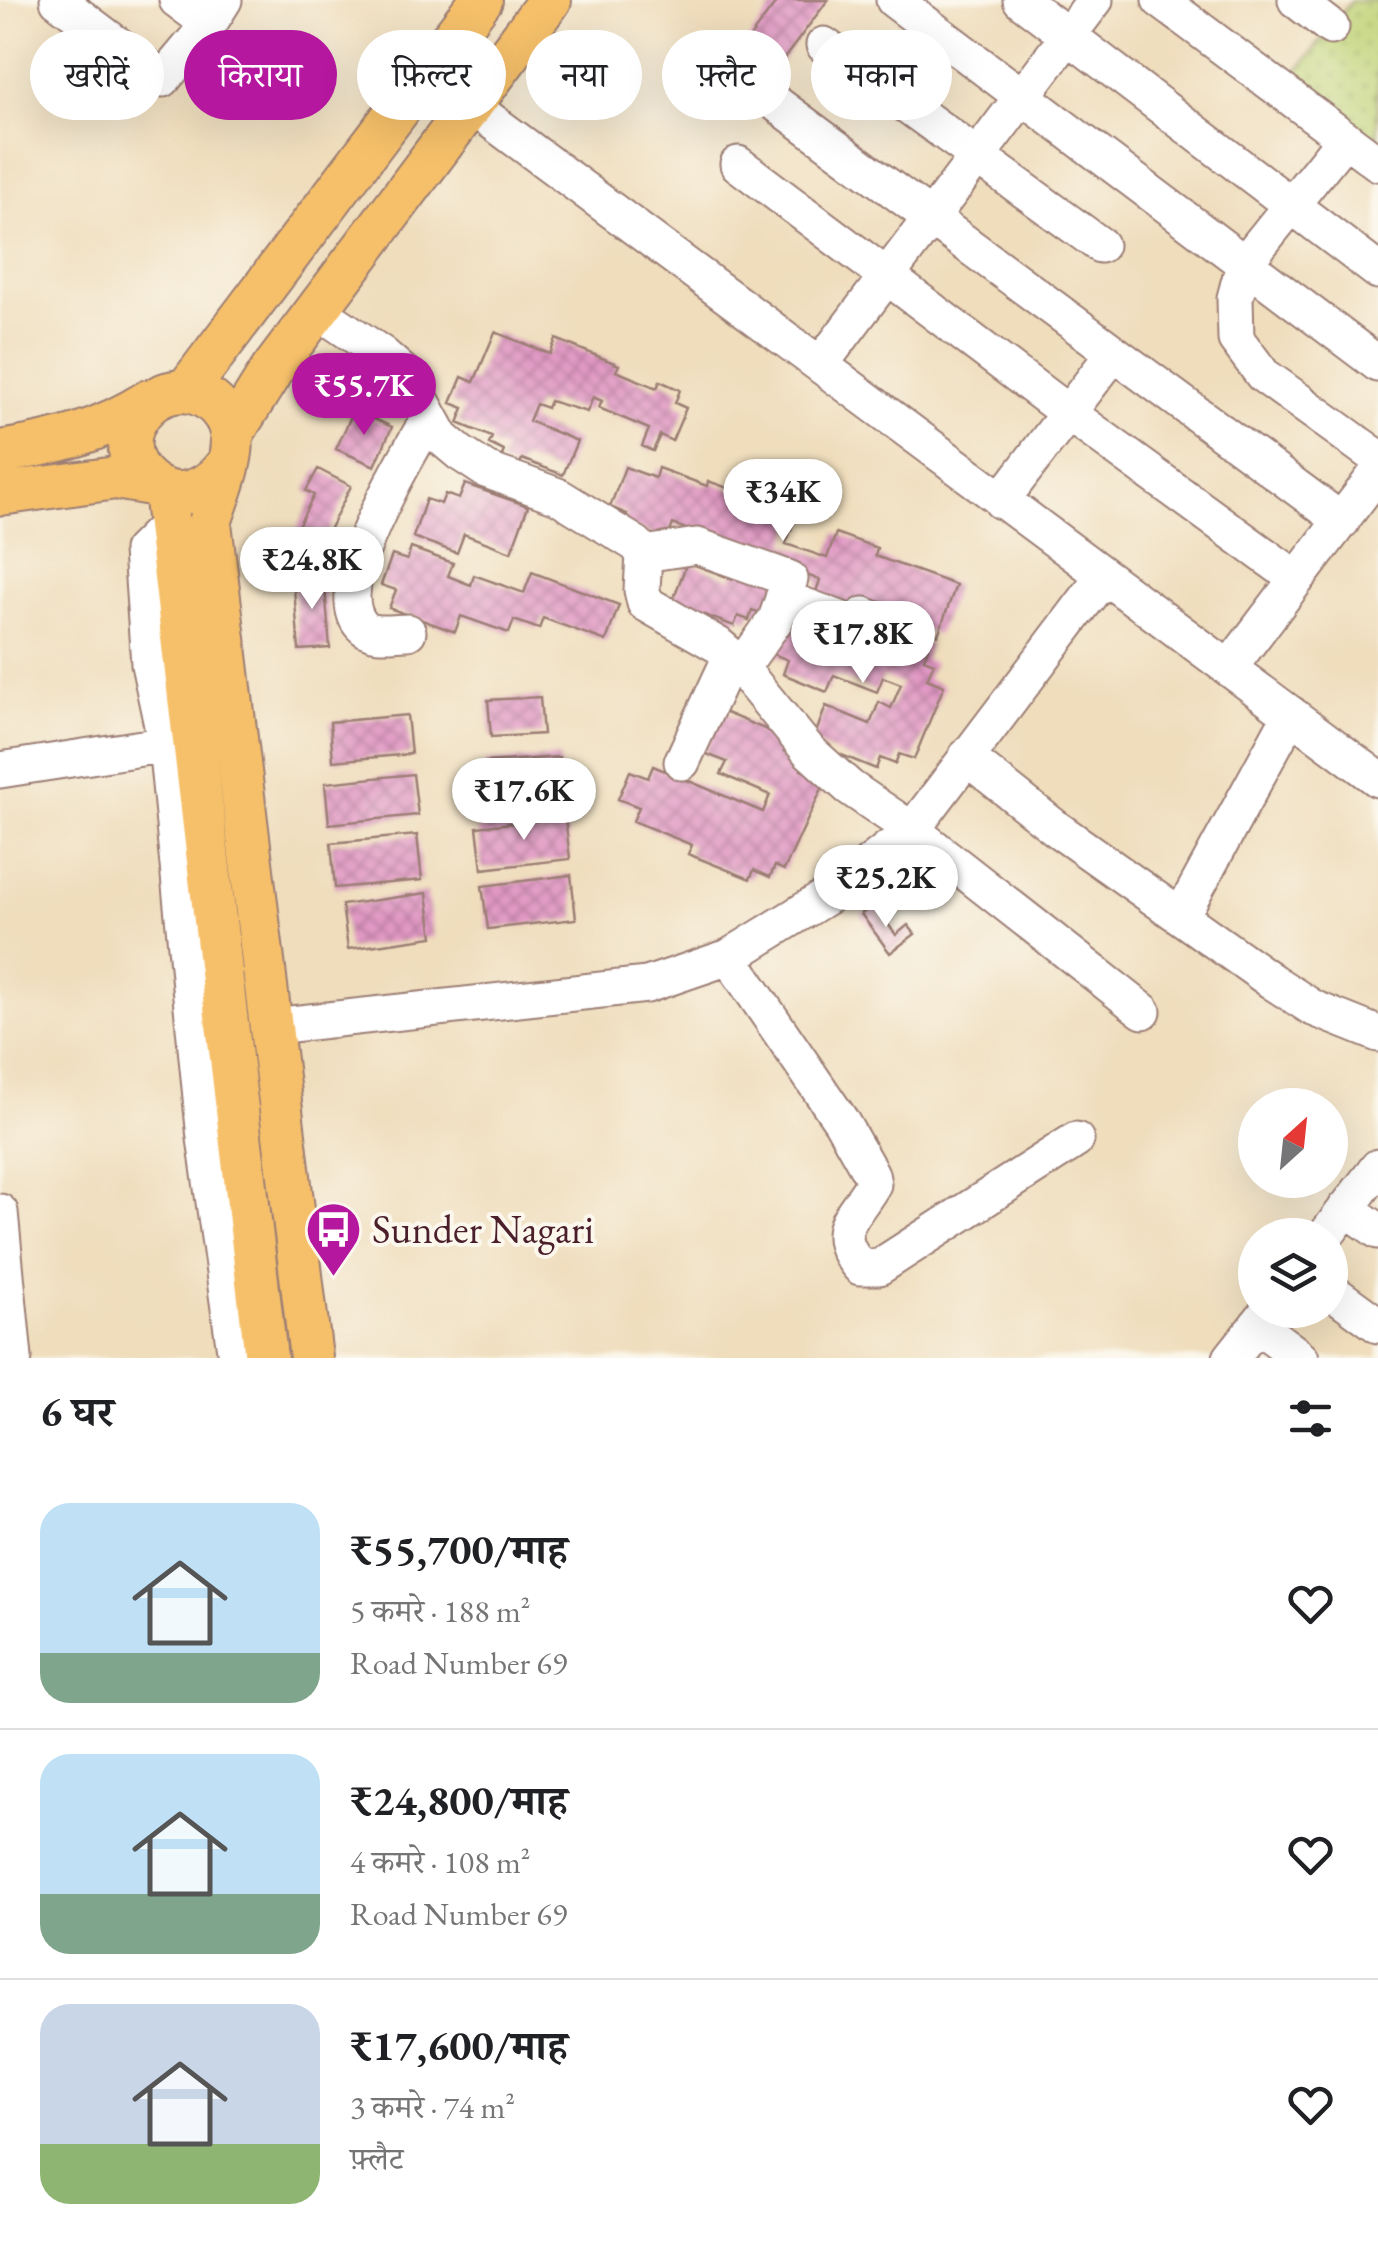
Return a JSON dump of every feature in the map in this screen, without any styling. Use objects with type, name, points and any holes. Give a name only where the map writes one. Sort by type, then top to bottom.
[{"type":"main road","points":[[266,1358],[180,742],[162,499],[140,474],[130,444],[136,416],[172,394],[481,0]]},
{"type":"main road","points":[[506,58],[550,0]]},
{"type":"main road","points":[[0,494],[116,478],[162,499],[200,490],[216,480],[272,370],[460,120]]},
{"type":"main road","points":[[0,452],[58,443],[117,421],[172,394],[202,396],[226,418],[229,450],[210,523],[311,1358]]},
{"type":"street","points":[[58,0],[163,79],[216,12],[177,0]]},
{"type":"street","points":[[894,0],[1378,364]]},
{"type":"street","points":[[1021,0],[1378,271]]},
{"type":"street","points":[[820,366],[1095,0]]},
{"type":"street","points":[[1160,0],[1378,163]]},
{"type":"street","points":[[1296,0],[1331,28]]},
{"type":"street","points":[[791,116],[1342,520]]},
{"type":"street","points":[[489,120],[1378,779]]},
{"type":"street","points":[[928,120],[1100,245]]},
{"type":"street","points":[[1345,138],[1244,264],[1234,316],[1236,339],[1263,375],[1378,458]]},
{"type":"street","points":[[738,164],[1068,414],[1297,579]]},
{"type":"street","points":[[317,310],[384,355],[409,378],[442,438],[486,470],[558,496],[636,544],[644,554],[645,603],[718,645],[808,751],[849,787],[912,830],[1143,1011]]},
{"type":"street","points":[[1001,500],[1113,354]]},
{"type":"street","points":[[408,632],[374,632],[362,626],[355,612],[354,595],[371,522],[429,418]]},
{"type":"street","points":[[1230,667],[1378,472]]},
{"type":"street","points":[[644,554],[697,546],[859,626],[864,615],[902,630]]},
{"type":"street","points":[[273,1026],[647,985],[730,957],[831,894],[912,830],[1104,576]]},
{"type":"street","points":[[682,762],[736,662],[776,618],[786,589]]},
{"type":"street","points":[[1182,916],[1291,714]]},
{"type":"street","points":[[0,770],[180,742],[205,1138],[236,1358]]},
{"type":"street","points":[[966,758],[1056,829],[1313,1008],[1378,1034]]},
{"type":"street","points":[[730,957],[841,1121],[871,1174],[872,1184],[844,1230],[844,1241],[860,1267],[879,1268],[1076,1140]]},
{"type":"street","points":[[1339,1218],[1378,1166]]},
{"type":"street","points":[[0,1212],[14,1358]]},
{"type":"street","points":[[1348,1225],[1378,1231]]},
{"type":"street","points":[[1348,1303],[1378,1325]]},
{"type":"street","points":[[1231,1358],[1255,1328]]},
{"type":"street","points":[[1272,1328],[1301,1358]]},
{"type":"green space","points":[[1352,0],[1378,0],[1378,153],[1283,90]]},
{"type":"building","points":[[778,0],[828,0],[791,49],[791,30],[756,30]]},
{"type":"building","points":[[495,332],[550,354],[556,339],[619,365],[616,371],[657,388],[660,381],[680,390],[675,403],[686,408],[672,441],[660,435],[653,451],[642,446],[649,429],[599,408],[602,401],[593,397],[587,412],[550,401],[547,408],[536,404],[529,421],[577,441],[563,475],[522,459],[517,470],[499,463],[504,451],[489,444],[492,437],[458,423],[464,408],[451,403],[462,377],[474,382]]},
{"type":"building","points":[[354,410],[392,427],[375,466],[336,449]]},
{"type":"building","points":[[625,467],[655,478],[658,468],[750,496],[754,486],[801,503],[786,544],[827,558],[836,533],[877,548],[875,556],[956,585],[938,635],[860,606],[813,600],[820,580],[673,524],[667,540],[623,524],[627,514],[610,507]]},
{"type":"building","points":[[318,469],[351,486],[320,548],[294,534],[314,495],[306,491]]},
{"type":"building","points":[[465,484],[528,506],[511,552],[464,534],[457,553],[413,537],[426,499],[441,504],[445,494],[459,499]]},
{"type":"building","points":[[411,548],[453,563],[448,576],[471,585],[474,575],[524,593],[532,572],[619,605],[606,641],[543,618],[539,629],[514,620],[509,633],[461,616],[455,632],[389,608],[396,590],[381,585],[392,555],[407,560]]},
{"type":"building","points":[[687,562],[732,579],[737,565],[780,581],[767,615],[752,610],[749,620],[738,616],[734,626],[672,603]]},
{"type":"building","points":[[324,575],[330,648],[299,650],[293,577]]},
{"type":"building","points":[[803,612],[866,628],[909,645],[912,637],[930,644],[924,659],[934,663],[927,679],[944,686],[914,759],[899,754],[895,764],[880,758],[876,769],[812,743],[826,706],[870,724],[879,702],[891,708],[901,684],[883,677],[877,692],[834,675],[827,692],[783,674],[788,660],[773,654],[785,621],[797,627]]},
{"type":"building","points":[[540,697],[543,734],[491,737],[488,700]]},
{"type":"building","points":[[721,711],[789,739],[784,751],[805,759],[801,770],[826,780],[784,870],[775,866],[770,877],[754,870],[750,879],[688,854],[692,845],[633,821],[639,807],[618,799],[630,771],[648,778],[653,766],[763,812],[770,795],[721,774],[727,762],[704,753]]},
{"type":"building","points":[[407,715],[411,754],[333,761],[330,722]]},
{"type":"building","points":[[559,757],[562,799],[489,804],[486,762]]},
{"type":"building","points":[[413,774],[418,815],[329,824],[325,783]]},
{"type":"building","points":[[565,817],[570,859],[482,869],[477,827]]},
{"type":"building","points":[[417,835],[422,880],[335,888],[331,843]]},
{"type":"building","points":[[571,875],[576,919],[488,929],[482,886]]},
{"type":"building","points":[[427,893],[433,937],[348,949],[342,905]]},
{"type":"building","points":[[874,905],[896,935],[908,925],[915,934],[890,953],[861,914]]},
{"type":"place","name":"Sunder Nagari","points":[[333,1278]]}]
